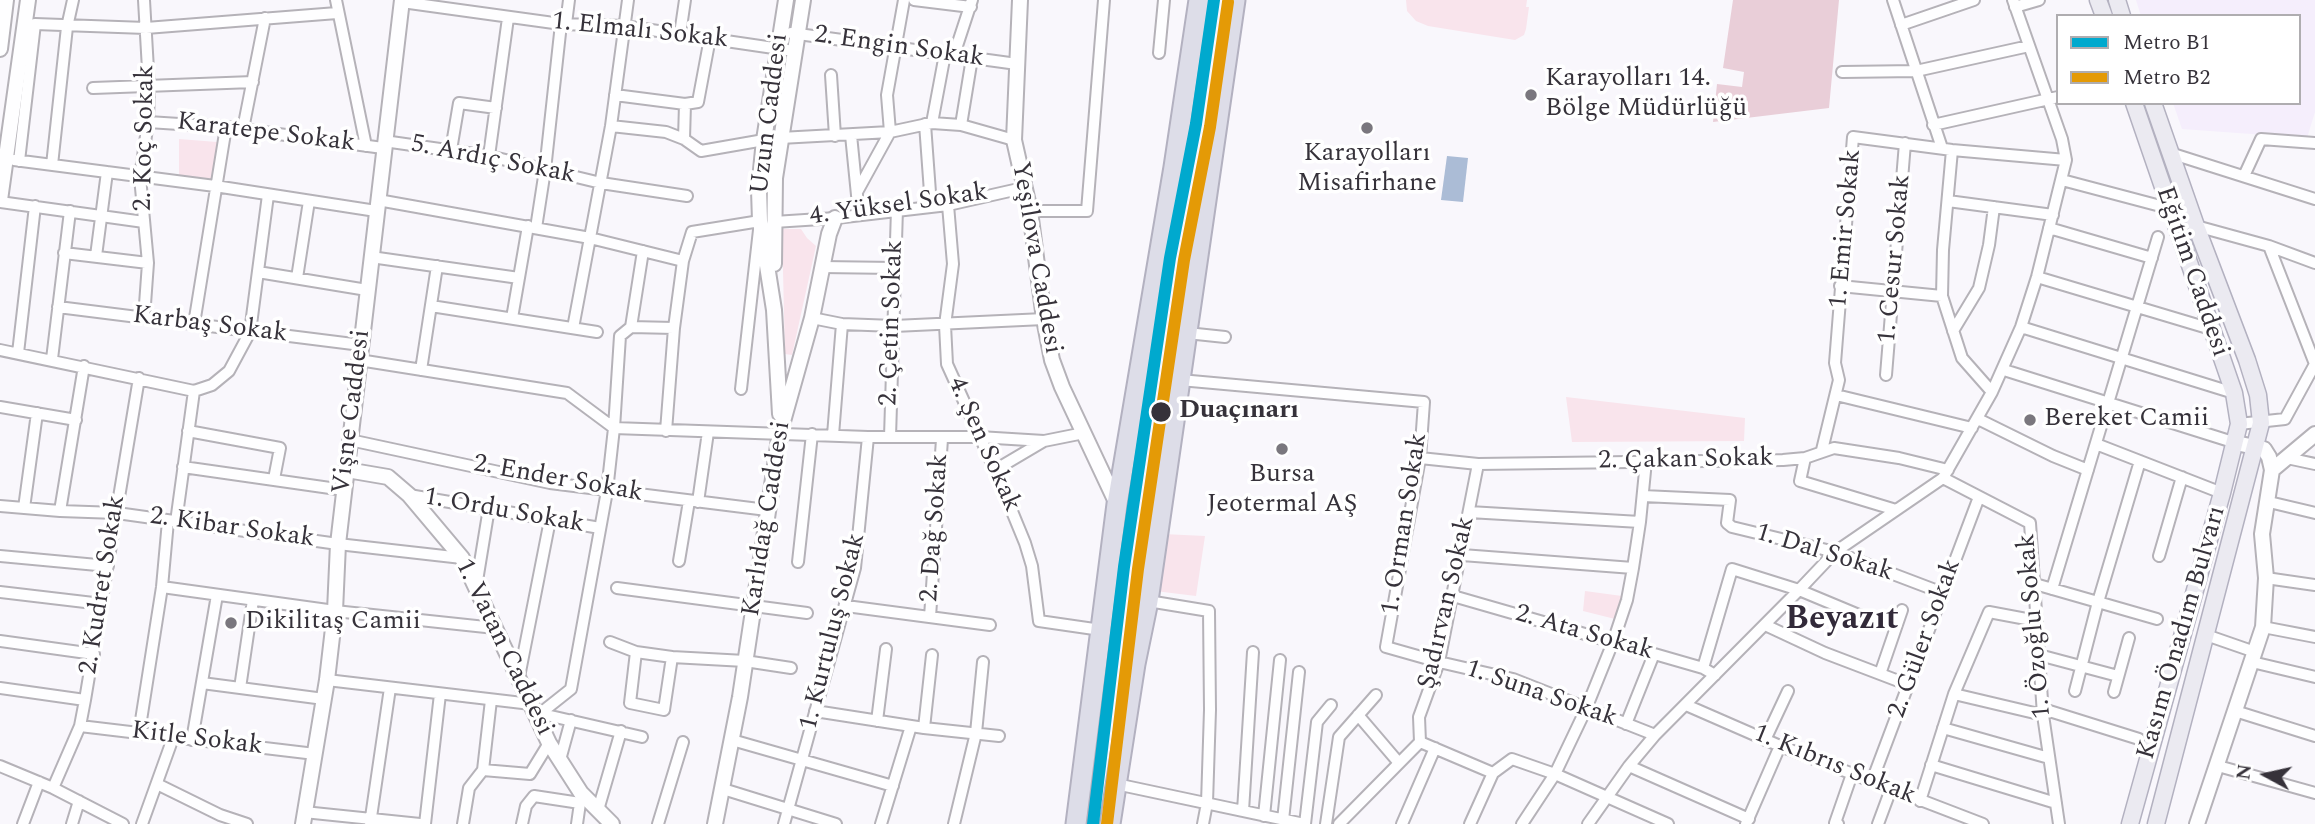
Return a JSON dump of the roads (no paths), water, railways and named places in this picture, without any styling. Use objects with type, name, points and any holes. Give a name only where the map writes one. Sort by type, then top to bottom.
[{"type":"highway","points":[[1076,824],[1117,504],[1174,167],[1199,0]]},
{"type":"highway","points":[[1110,824],[1135,664],[1148,601],[1235,0]]},
{"type":"main road","points":[[0,49],[6,0]]},
{"type":"main road","points":[[0,201],[12,160],[28,0]]},
{"type":"main road","name":"Uzun Caddesi","points":[[780,432],[780,396],[767,221],[759,190],[786,0]]},
{"type":"main road","name":"Uzun Caddesi","points":[[767,221],[803,0]]},
{"type":"main road","name":"Yeşilova Caddesi","points":[[1020,0],[1014,140],[1030,211],[1044,319],[1052,360],[1062,387],[1117,504]]},
{"type":"main road","name":"Vişne Caddesi","points":[[304,818],[327,681],[335,611],[338,544],[402,1]]},
{"type":"main road","name":"Eğitim Caddesi","points":[[2135,105],[2234,393],[2239,425],[2236,443]]},
{"type":"main road","points":[[2154,105],[2247,359],[2258,395],[2261,423]]},
{"type":"main road","name":"Karlıdağ Caddesi","points":[[715,824],[732,740],[780,432],[813,318],[829,234],[835,218]]},
{"type":"main road","name":"Kasım Önadım Bulvarı","points":[[2156,824],[2261,423]]},
{"type":"main road","points":[[2272,470],[2315,434]]},
{"type":"main road","points":[[2197,824],[2263,626],[2266,578],[2262,534],[2272,470],[2264,449],[2254,453],[2236,443]]},
{"type":"main road","name":"Kasım Önadım Bulvarı","points":[[2130,824],[2236,443]]},
{"type":"main road","name":"1. Vatan Caddesi","points":[[347,470],[388,477],[409,495],[461,558],[537,711],[549,743],[561,760],[580,798],[612,824]]},
{"type":"street","points":[[52,165],[67,27],[73,0]]},
{"type":"street","name":"2. Koç Sokak","points":[[144,0],[149,86],[148,122],[140,177],[148,263],[144,318]]},
{"type":"street","points":[[336,0],[366,146]]},
{"type":"street","points":[[478,13],[479,0]]},
{"type":"street","points":[[512,318],[545,170],[563,24],[569,0]]},
{"type":"street","points":[[573,328],[611,126],[628,0]]},
{"type":"street","points":[[680,34],[685,0]]},
{"type":"street","points":[[857,192],[890,132],[887,95],[904,0]]},
{"type":"street","points":[[914,0],[972,3],[949,55],[928,124],[931,206]]},
{"type":"street","points":[[1030,211],[1087,211],[1104,0]]},
{"type":"street","points":[[1159,53],[1164,0]]},
{"type":"street","points":[[1893,0],[1933,125],[1947,149],[1948,201],[1942,296],[1962,358],[1992,392]]},
{"type":"street","points":[[1901,24],[1974,0]]},
{"type":"street","points":[[1588,824],[1629,766],[1655,735],[1835,552],[1946,474],[1975,424],[2004,370],[2021,327],[2037,277],[2066,160],[2053,99],[2029,46],[2014,3],[2039,0]]},
{"type":"street","name":"1. Elmalı Sokak","points":[[402,1],[508,18],[563,24],[624,26],[794,51]]},
{"type":"street","points":[[337,13],[146,27],[67,27],[35,24],[12,160],[309,201],[377,206],[532,227],[683,261],[674,328],[666,431]]},
{"type":"street","points":[[243,129],[265,18]]},
{"type":"street","points":[[489,156],[508,18]]},
{"type":"street","name":"2. Engin Sokak","points":[[781,31],[1017,64]]},
{"type":"street","points":[[615,96],[685,104],[698,102],[710,38]]},
{"type":"street","points":[[1842,72],[1916,71],[2029,46]]},
{"type":"street","points":[[961,125],[972,58]]},
{"type":"street","points":[[831,75],[835,136]]},
{"type":"street","points":[[93,88],[253,82]]},
{"type":"street","points":[[1933,125],[2053,99]]},
{"type":"street","points":[[451,150],[459,103],[496,108]]},
{"type":"street","points":[[684,139],[685,104]]},
{"type":"street","name":"Karatepe Sokak","points":[[148,122],[226,127],[366,146],[384,145]]},
{"type":"street","points":[[780,138],[890,132],[928,124],[961,125],[1014,140]]},
{"type":"street","points":[[611,126],[666,132],[684,139],[701,151],[764,140]]},
{"type":"street","points":[[194,324],[226,127]]},
{"type":"street","points":[[851,135],[859,215]]},
{"type":"street","name":"1. Emir Sokak","points":[[1822,450],[1839,380],[1835,363],[1853,137],[2066,160]]},
{"type":"street","points":[[2244,176],[2262,139],[2315,144]]},
{"type":"street","name":"1. Cesur Sokak","points":[[1886,374],[1905,143]]},
{"type":"street","name":"5. Ardıç Sokak","points":[[384,145],[489,156],[601,183],[687,196]]},
{"type":"street","points":[[2170,153],[2315,199]]},
{"type":"street","points":[[96,256],[107,172]]},
{"type":"street","points":[[2062,180],[2168,208]]},
{"type":"street","name":"4. Yüksel Sokak","points":[[683,261],[692,232],[767,221],[835,218],[948,205],[1023,188]]},
{"type":"street","points":[[0,350],[194,391],[212,385],[229,371],[250,332],[268,195]]},
{"type":"street","points":[[0,201],[144,222]]},
{"type":"street","points":[[297,278],[309,201]]},
{"type":"street","points":[[1948,201],[2053,215]]},
{"type":"street","name":"4. Şen Sokak","points":[[948,205],[953,264],[945,325],[947,364],[995,470],[1032,566],[1039,621],[1101,630]]},
{"type":"street","points":[[18,353],[35,206]]},
{"type":"street","points":[[1952,331],[1979,288],[1989,246],[1994,207]]},
{"type":"street","name":"2. Çetin Sokak","points":[[890,438],[897,209]]},
{"type":"street","points":[[52,359],[70,211]]},
{"type":"street","points":[[741,390],[767,221]]},
{"type":"street","points":[[2196,226],[2269,246],[2315,263]]},
{"type":"street","points":[[2049,228],[2152,258]]},
{"type":"street","points":[[2052,589],[2158,237]]},
{"type":"street","points":[[2239,425],[2285,419],[2315,364],[2269,246]]},
{"type":"street","points":[[631,327],[643,251]]},
{"type":"street","points":[[64,253],[148,263]]},
{"type":"street","points":[[371,257],[519,278]]},
{"type":"street","points":[[421,370],[437,266]]},
{"type":"street","points":[[822,267],[895,268]]},
{"type":"street","points":[[258,272],[367,290]]},
{"type":"street","points":[[2037,277],[2211,329]]},
{"type":"street","points":[[1840,286],[1942,296]]},
{"type":"street","points":[[431,306],[597,332]]},
{"type":"street","name":"Karbaş Sokak","points":[[58,307],[250,332],[360,352],[421,370],[567,393],[614,428]]},
{"type":"street","points":[[813,318],[842,324],[894,326],[1044,319]]},
{"type":"street","points":[[833,435],[842,324]]},
{"type":"street","points":[[537,711],[571,688],[607,491],[620,336],[631,327],[674,328]]},
{"type":"street","points":[[2021,327],[2234,393]]},
{"type":"street","points":[[1187,333],[1225,337]]},
{"type":"street","points":[[60,511],[84,366]]},
{"type":"street","points":[[2004,370],[2236,443]]},
{"type":"street","name":"2. Kudret Sokak","points":[[53,788],[80,726],[139,378]]},
{"type":"street","name":"1. Orman Sokak","points":[[1180,380],[1424,402],[1420,458],[1386,647]]},
{"type":"street","points":[[139,733],[194,391]]},
{"type":"street","points":[[1836,395],[1975,424],[2088,470]]},
{"type":"street","points":[[0,407],[76,420]]},
{"type":"street","points":[[24,508],[37,413]]},
{"type":"street","points":[[614,428],[1044,441],[1084,433]]},
{"type":"street","points":[[188,430],[280,448],[274,479]]},
{"type":"street","points":[[679,561],[708,432]]},
{"type":"street","points":[[798,562],[812,434]]},
{"type":"street","name":"1. Kurtuluş Sokak","points":[[784,824],[855,568],[868,437]]},
{"type":"street","name":"2. Dağ Sokak","points":[[930,617],[942,439]]},
{"type":"street","name":"2. Ender Sokak","points":[[350,440],[550,483],[767,510]]},
{"type":"street","points":[[995,470],[1044,441]]},
{"type":"street","points":[[2096,444],[2222,494]]},
{"type":"street","name":"2. Çakan Sokak","points":[[1420,458],[1478,464],[1805,458],[1834,448],[1869,453],[1946,474]]},
{"type":"street","points":[[1805,458],[1800,481],[1896,510]]},
{"type":"street","points":[[2287,458],[2315,464]]},
{"type":"street","points":[[1522,824],[1555,774],[1586,709],[1613,642],[1627,600],[1633,568],[1646,461]]},
{"type":"street","points":[[2075,691],[2140,461]]},
{"type":"street","name":"Şadırvan Sokak","points":[[1420,741],[1419,717],[1439,662],[1478,464]]},
{"type":"street","points":[[183,467],[344,490]]},
{"type":"street","name":"1. Özoğlu Sokak","points":[[1946,474],[1979,497],[2030,523],[2043,712],[2059,824]]},
{"type":"street","points":[[2159,556],[2182,477]]},
{"type":"street","name":"1. Ordu Sokak","points":[[409,495],[600,528]]},
{"type":"street","name":"1. Dal Sokak","points":[[1643,496],[1730,500],[1727,523],[1732,527],[1835,552],[1943,593]]},
{"type":"street","name":"2. Güler Sokak","points":[[1872,781],[1979,497]]},
{"type":"street","points":[[2269,502],[2315,513]]},
{"type":"street","name":"2. Kibar Sokak","points":[[0,506],[117,513],[461,558]]},
{"type":"street","points":[[476,587],[488,509]]},
{"type":"street","points":[[1469,512],[1640,522]]},
{"type":"street","points":[[519,677],[550,520]]},
{"type":"street","points":[[1462,555],[1633,568]]},
{"type":"street","points":[[0,556],[108,566]]},
{"type":"street","points":[[1703,668],[1732,569],[1799,590],[1871,620]]},
{"type":"street","points":[[2266,578],[2315,585]]},
{"type":"street","points":[[2035,584],[2157,619]]},
{"type":"street","points":[[162,587],[335,611],[495,628]]},
{"type":"street","points":[[617,588],[807,613]]},
{"type":"street","points":[[0,592],[102,604]]},
{"type":"street","points":[[192,740],[217,595]]},
{"type":"street","name":"2. Ata Sokak","points":[[1453,596],[1703,668],[1715,675]]},
{"type":"street","points":[[240,688],[253,600]]},
{"type":"street","points":[[1148,601],[1209,611],[1208,803],[1203,824]]},
{"type":"street","points":[[846,606],[990,625]]},
{"type":"street","points":[[1880,674],[1902,610]]},
{"type":"street","points":[[1920,802],[1954,694],[1989,612],[2037,621]]},
{"type":"street","points":[[1765,625],[1825,653],[1909,685]]},
{"type":"street","points":[[2263,626],[2315,637]]},
{"type":"street","points":[[2206,635],[2253,657],[2315,677]]},
{"type":"street","points":[[2114,692],[2129,638]]},
{"type":"street","points":[[0,641],[94,654]]},
{"type":"street","points":[[610,642],[636,652],[745,661],[791,668]]},
{"type":"street","name":"1. Suna Sokak","points":[[1386,647],[1513,679],[1655,735]]},
{"type":"street","points":[[877,721],[886,649]]},
{"type":"street","points":[[636,652],[630,703],[664,710],[672,657]]},
{"type":"street","points":[[1243,811],[1253,652]]},
{"type":"street","points":[[1626,724],[1654,654]]},
{"type":"street","points":[[924,728],[932,655]]},
{"type":"street","points":[[2039,655],[2119,676]]},
{"type":"street","points":[[1257,818],[1280,660]]},
{"type":"street","points":[[958,823],[976,733],[983,662]]},
{"type":"street","points":[[1283,820],[1298,672]]},
{"type":"street","points":[[327,681],[491,699],[642,737]]},
{"type":"street","points":[[202,683],[324,699]]},
{"type":"street","points":[[0,688],[85,700]]},
{"type":"street","points":[[371,821],[390,688]]},
{"type":"street","points":[[1765,740],[1788,691]]},
{"type":"street","points":[[304,818],[423,824],[440,694]]},
{"type":"street","points":[[1954,694],[2043,712],[2139,739]]},
{"type":"street","points":[[1326,824],[1339,737],[1376,695]]},
{"type":"street","points":[[463,824],[469,788],[483,770],[491,699]]},
{"type":"street","points":[[1116,784],[1243,811],[1257,818],[1305,824],[1317,722],[1331,705]]},
{"type":"street","name":"1. Kıbrıs Sokak","points":[[1686,705],[1765,740],[1920,802],[1983,824]]},
{"type":"street","points":[[815,711],[924,728],[999,736]]},
{"type":"street","points":[[2235,711],[2315,736]]},
{"type":"street","points":[[1358,715],[1399,763]]},
{"type":"street","points":[[561,760],[571,720]]},
{"type":"street","name":"Kitle Sokak","points":[[80,726],[315,754]]},
{"type":"street","points":[[881,824],[911,726]]},
{"type":"street","points":[[1943,727],[2049,758]]},
{"type":"street","points":[[598,810],[621,732]]},
{"type":"street","points":[[142,824],[173,738]]},
{"type":"street","points":[[732,740],[893,786]]},
{"type":"street","points":[[1339,824],[1420,741],[1493,773]]},
{"type":"street","points":[[658,824],[683,742]]},
{"type":"street","points":[[483,770],[530,774],[549,743]]},
{"type":"street","points":[[1629,766],[1748,821],[1780,746]]},
{"type":"street","points":[[1402,824],[1435,748]]},
{"type":"street","points":[[1470,824],[1493,773],[1513,759],[1555,774],[1668,824]]},
{"type":"street","points":[[1931,765],[2056,803]]},
{"type":"street","points":[[2218,766],[2315,793]]},
{"type":"street","points":[[0,780],[4,768],[53,788],[123,824]]},
{"type":"street","points":[[1838,824],[1835,823],[1852,774]]},
{"type":"street","points":[[23,824],[39,782]]},
{"type":"street","points":[[157,785],[220,815],[247,824]]},
{"type":"street","points":[[723,789],[836,824]]},
{"type":"street","points":[[1878,824],[1891,789]]},
{"type":"street","points":[[522,824],[526,806],[534,796],[580,798],[577,824]]},
{"type":"street","points":[[72,824],[79,802]]},
{"type":"water","points":[[1447,156],[1468,158],[1463,202],[1441,200]]},
{"type":"metro line","name":"B1","points":[[1093,824],[1124,567],[1170,258],[1196,124],[1214,0]]},
{"type":"metro line","name":"B2","points":[[1107,824],[1138,569],[1184,260],[1210,127],[1228,2]]},
{"type":"place","name":"Karayolları 14. Bölge Müdürlüğü","points":[[1531,95]]},
{"type":"place","name":"Karayolları Misafirhane","points":[[1367,128]]},
{"type":"place","name":"Duaçınarı","points":[[1161,412]]},
{"type":"place","name":"Bereket Camii","points":[[2030,420]]},
{"type":"place","name":"Bursa Jeotermal AŞ","points":[[1282,449]]},
{"type":"place","name":"Dikilitaş Camii","points":[[231,623]]},
{"type":"district","name":"Beyazıt","points":[[1842,622]]}]
